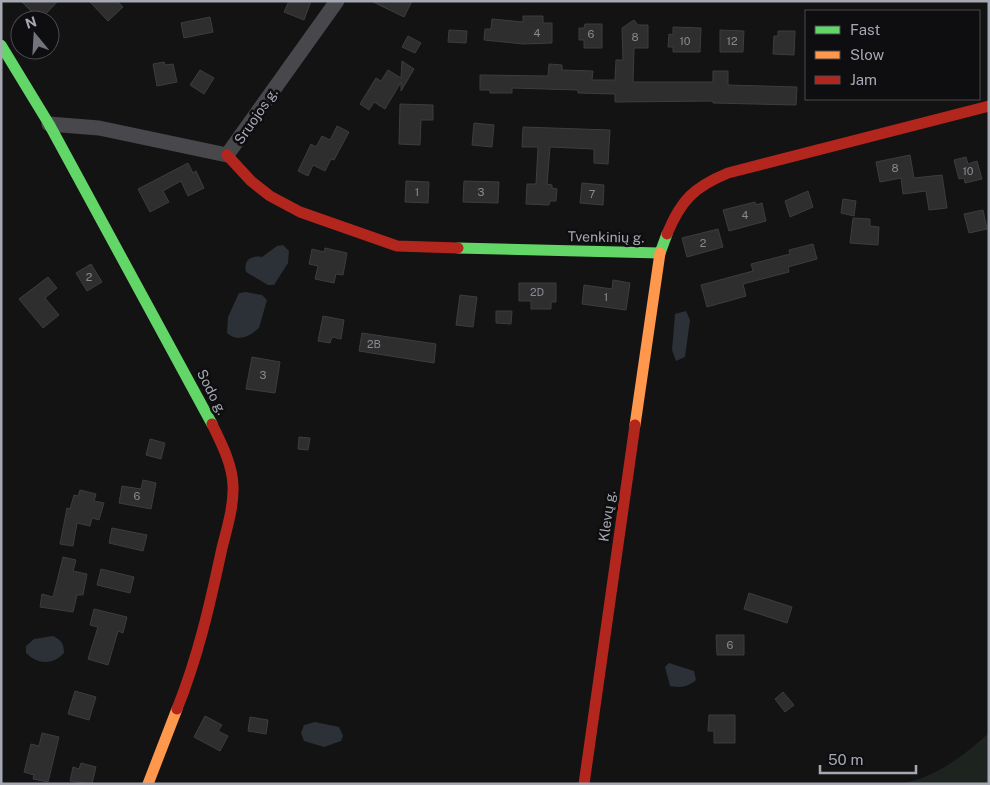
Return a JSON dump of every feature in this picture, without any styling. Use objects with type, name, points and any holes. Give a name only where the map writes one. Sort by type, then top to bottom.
[{"type":"street","name":"Sruojos g.","points":[[49,124],[99,128],[227,155],[337,1]]},
{"type":"street","name":"Sodo g.","points":[[1,45],[49,124],[193,386],[224,449],[233,485],[226,538],[206,624],[192,671],[148,784]]},
{"type":"street","name":"Tvenkinių g.","points":[[227,155],[251,181],[270,196],[300,212],[397,246],[660,253],[676,214],[688,194],[703,182],[728,173],[989,106]]},
{"type":"street","name":"Klevų g.","points":[[584,784],[660,253]]},
{"type":"shaded area","points":[[283,245],[289,251],[288,263],[274,285],[268,285],[246,272],[245,268],[249,259],[262,257],[277,246]]},
{"type":"shaded area","points":[[246,292],[262,295],[267,300],[259,328],[248,336],[235,338],[227,333],[228,317],[239,293]]},
{"type":"shaded area","points":[[686,311],[690,320],[685,357],[676,361],[672,350],[675,314]]},
{"type":"shaded area","points":[[53,636],[63,644],[64,653],[60,657],[45,662],[35,660],[26,653],[26,646],[34,639]]},
{"type":"shaded area","points":[[669,663],[694,671],[696,680],[684,686],[670,686],[665,667]]},
{"type":"shaded area","points":[[315,722],[339,727],[343,736],[341,741],[324,747],[304,741],[301,733],[304,725]]},
{"type":"shaded area","points":[[989,733],[989,784],[896,784],[909,782],[934,773],[969,750]]},
{"type":"building","points":[[21,1],[58,1],[49,10],[30,10]]},
{"type":"building","points":[[89,1],[117,1],[123,7],[108,21]]},
{"type":"building","points":[[289,1],[311,1],[304,20],[284,12]]},
{"type":"building","points":[[371,1],[412,1],[404,17]]},
{"type":"building","points":[[523,16],[543,16],[543,23],[552,23],[552,43],[523,44],[484,40],[485,29],[491,29],[492,19],[523,22]]},
{"type":"building","points":[[210,17],[213,32],[184,38],[181,23]]},
{"type":"building","points":[[634,20],[638,25],[648,25],[648,48],[634,48],[633,82],[713,82],[713,71],[728,71],[728,85],[797,87],[796,105],[713,103],[713,101],[615,102],[615,94],[578,93],[578,90],[512,88],[512,93],[490,93],[490,90],[480,90],[480,75],[548,76],[549,64],[562,65],[562,70],[593,71],[592,80],[615,80],[616,60],[623,60],[622,28]]},
{"type":"building","points":[[585,24],[602,24],[602,48],[584,48],[584,40],[579,40],[579,28],[584,28]]},
{"type":"building","points":[[673,27],[701,28],[700,52],[673,52],[673,47],[668,47],[669,34],[673,35]]},
{"type":"building","points":[[449,30],[467,31],[466,43],[448,42]]},
{"type":"building","points":[[720,30],[744,31],[743,52],[720,52]]},
{"type":"building","points":[[778,31],[795,31],[794,55],[773,54],[774,36],[778,36]]},
{"type":"building","points":[[408,36],[421,43],[415,53],[402,47]]},
{"type":"building","points":[[402,61],[414,69],[401,91],[401,82],[385,109],[374,102],[369,110],[360,104],[376,78],[381,81],[388,70],[401,78]]},
{"type":"building","points":[[164,62],[165,65],[173,64],[177,82],[157,86],[153,64]]},
{"type":"building","points":[[200,70],[214,78],[204,94],[190,85]]},
{"type":"building","points":[[400,104],[433,105],[433,120],[421,120],[420,145],[399,144]]},
{"type":"building","points":[[474,123],[494,125],[492,147],[472,145]]},
{"type":"building","points":[[337,126],[349,132],[334,160],[331,159],[325,171],[313,165],[308,176],[298,171],[311,144],[316,147],[322,136],[330,140]]},
{"type":"building","points":[[523,127],[610,130],[608,164],[594,163],[594,149],[550,147],[547,184],[557,189],[556,201],[550,201],[549,205],[526,204],[527,184],[536,184],[538,147],[522,147]]},
{"type":"building","points":[[910,155],[914,178],[942,175],[947,208],[929,210],[926,191],[903,194],[901,178],[880,182],[876,162]]},
{"type":"building","points":[[966,157],[968,164],[977,161],[982,179],[965,183],[964,178],[959,179],[954,160]]},
{"type":"building","points":[[188,163],[193,173],[196,171],[204,188],[188,196],[181,181],[163,191],[169,202],[150,212],[138,189]]},
{"type":"building","points":[[406,181],[429,182],[428,203],[405,202]]},
{"type":"building","points":[[464,181],[499,182],[498,203],[463,202]]},
{"type":"building","points":[[582,183],[604,185],[603,205],[580,203]]},
{"type":"building","points":[[808,191],[813,207],[790,217],[785,201]]},
{"type":"building","points":[[843,199],[856,201],[854,216],[841,213]]},
{"type":"building","points":[[755,202],[756,205],[762,203],[766,221],[729,231],[723,210]]},
{"type":"building","points":[[983,210],[987,229],[969,233],[964,214]]},
{"type":"building","points":[[853,218],[870,219],[870,226],[879,227],[878,245],[850,243]]},
{"type":"building","points":[[718,229],[723,247],[687,257],[682,238]]},
{"type":"building","points":[[813,244],[817,259],[788,267],[789,272],[743,284],[746,296],[707,307],[701,285],[753,271],[751,264],[790,254],[789,250]]},
{"type":"building","points":[[325,248],[347,253],[343,275],[336,274],[334,283],[315,279],[318,266],[309,264],[312,249],[324,252]]},
{"type":"building","points":[[91,264],[102,282],[87,291],[76,273]]},
{"type":"building","points":[[48,277],[57,288],[45,298],[59,315],[43,328],[19,299]]},
{"type":"building","points":[[613,280],[630,283],[626,310],[582,304],[584,285],[612,289]]},
{"type":"building","points":[[519,283],[556,283],[556,302],[551,302],[551,309],[531,309],[531,301],[519,301]]},
{"type":"building","points":[[460,295],[477,297],[473,327],[456,325]]},
{"type":"building","points":[[496,311],[512,311],[511,324],[496,323]]},
{"type":"building","points":[[323,316],[344,320],[341,339],[332,337],[330,343],[318,341]]},
{"type":"building","points":[[362,333],[436,344],[434,363],[359,351]]},
{"type":"building","points":[[252,357],[280,362],[275,393],[246,389]]},
{"type":"building","points":[[299,437],[310,438],[308,450],[298,449]]},
{"type":"building","points":[[150,439],[165,443],[161,459],[146,455]]},
{"type":"building","points":[[143,480],[156,483],[151,509],[119,503],[122,486],[141,489]]},
{"type":"building","points":[[80,490],[96,494],[94,501],[104,503],[99,520],[92,518],[90,526],[77,523],[73,546],[60,544],[67,508],[70,509],[74,495],[78,496]]},
{"type":"building","points":[[112,528],[147,535],[143,551],[109,543]]},
{"type":"building","points":[[63,557],[76,560],[73,571],[87,574],[83,595],[77,595],[73,612],[40,607],[42,594],[53,597]]},
{"type":"building","points":[[101,569],[134,577],[130,593],[97,585]]},
{"type":"building","points":[[749,593],[792,607],[787,623],[744,609]]},
{"type":"building","points":[[94,609],[127,617],[123,633],[118,631],[108,665],[88,659],[98,627],[90,625]]},
{"type":"building","points":[[716,635],[744,635],[744,655],[717,655]]},
{"type":"building","points":[[75,691],[96,697],[89,720],[68,714]]},
{"type":"building","points":[[783,692],[794,705],[785,712],[775,699]]},
{"type":"building","points":[[709,715],[735,715],[735,743],[714,743],[714,731],[708,731]]},
{"type":"building","points":[[205,716],[222,725],[218,731],[228,736],[220,751],[194,737]]},
{"type":"building","points":[[250,717],[268,720],[266,734],[248,731]]},
{"type":"building","points":[[42,733],[59,737],[48,782],[33,779],[34,775],[24,772],[31,744],[39,746]]},
{"type":"building","points":[[81,763],[96,767],[92,784],[70,781],[73,767],[79,769]]},
{"type":"traffic: fast","points":[[1,45],[49,124],[212,424]]},
{"type":"traffic: fast","points":[[458,248],[660,253],[667,234]]},
{"type":"traffic: slow","points":[[635,425],[660,253]]},
{"type":"traffic: slow","points":[[148,784],[177,709]]},
{"type":"traffic: jam","points":[[667,234],[683,203],[697,189],[728,173],[989,106]]},
{"type":"traffic: jam","points":[[227,155],[251,181],[270,196],[300,212],[397,246],[458,248]]},
{"type":"traffic: jam","points":[[177,709],[203,630],[232,501],[231,469],[212,424]]},
{"type":"traffic: jam","points":[[584,784],[635,425]]}]
